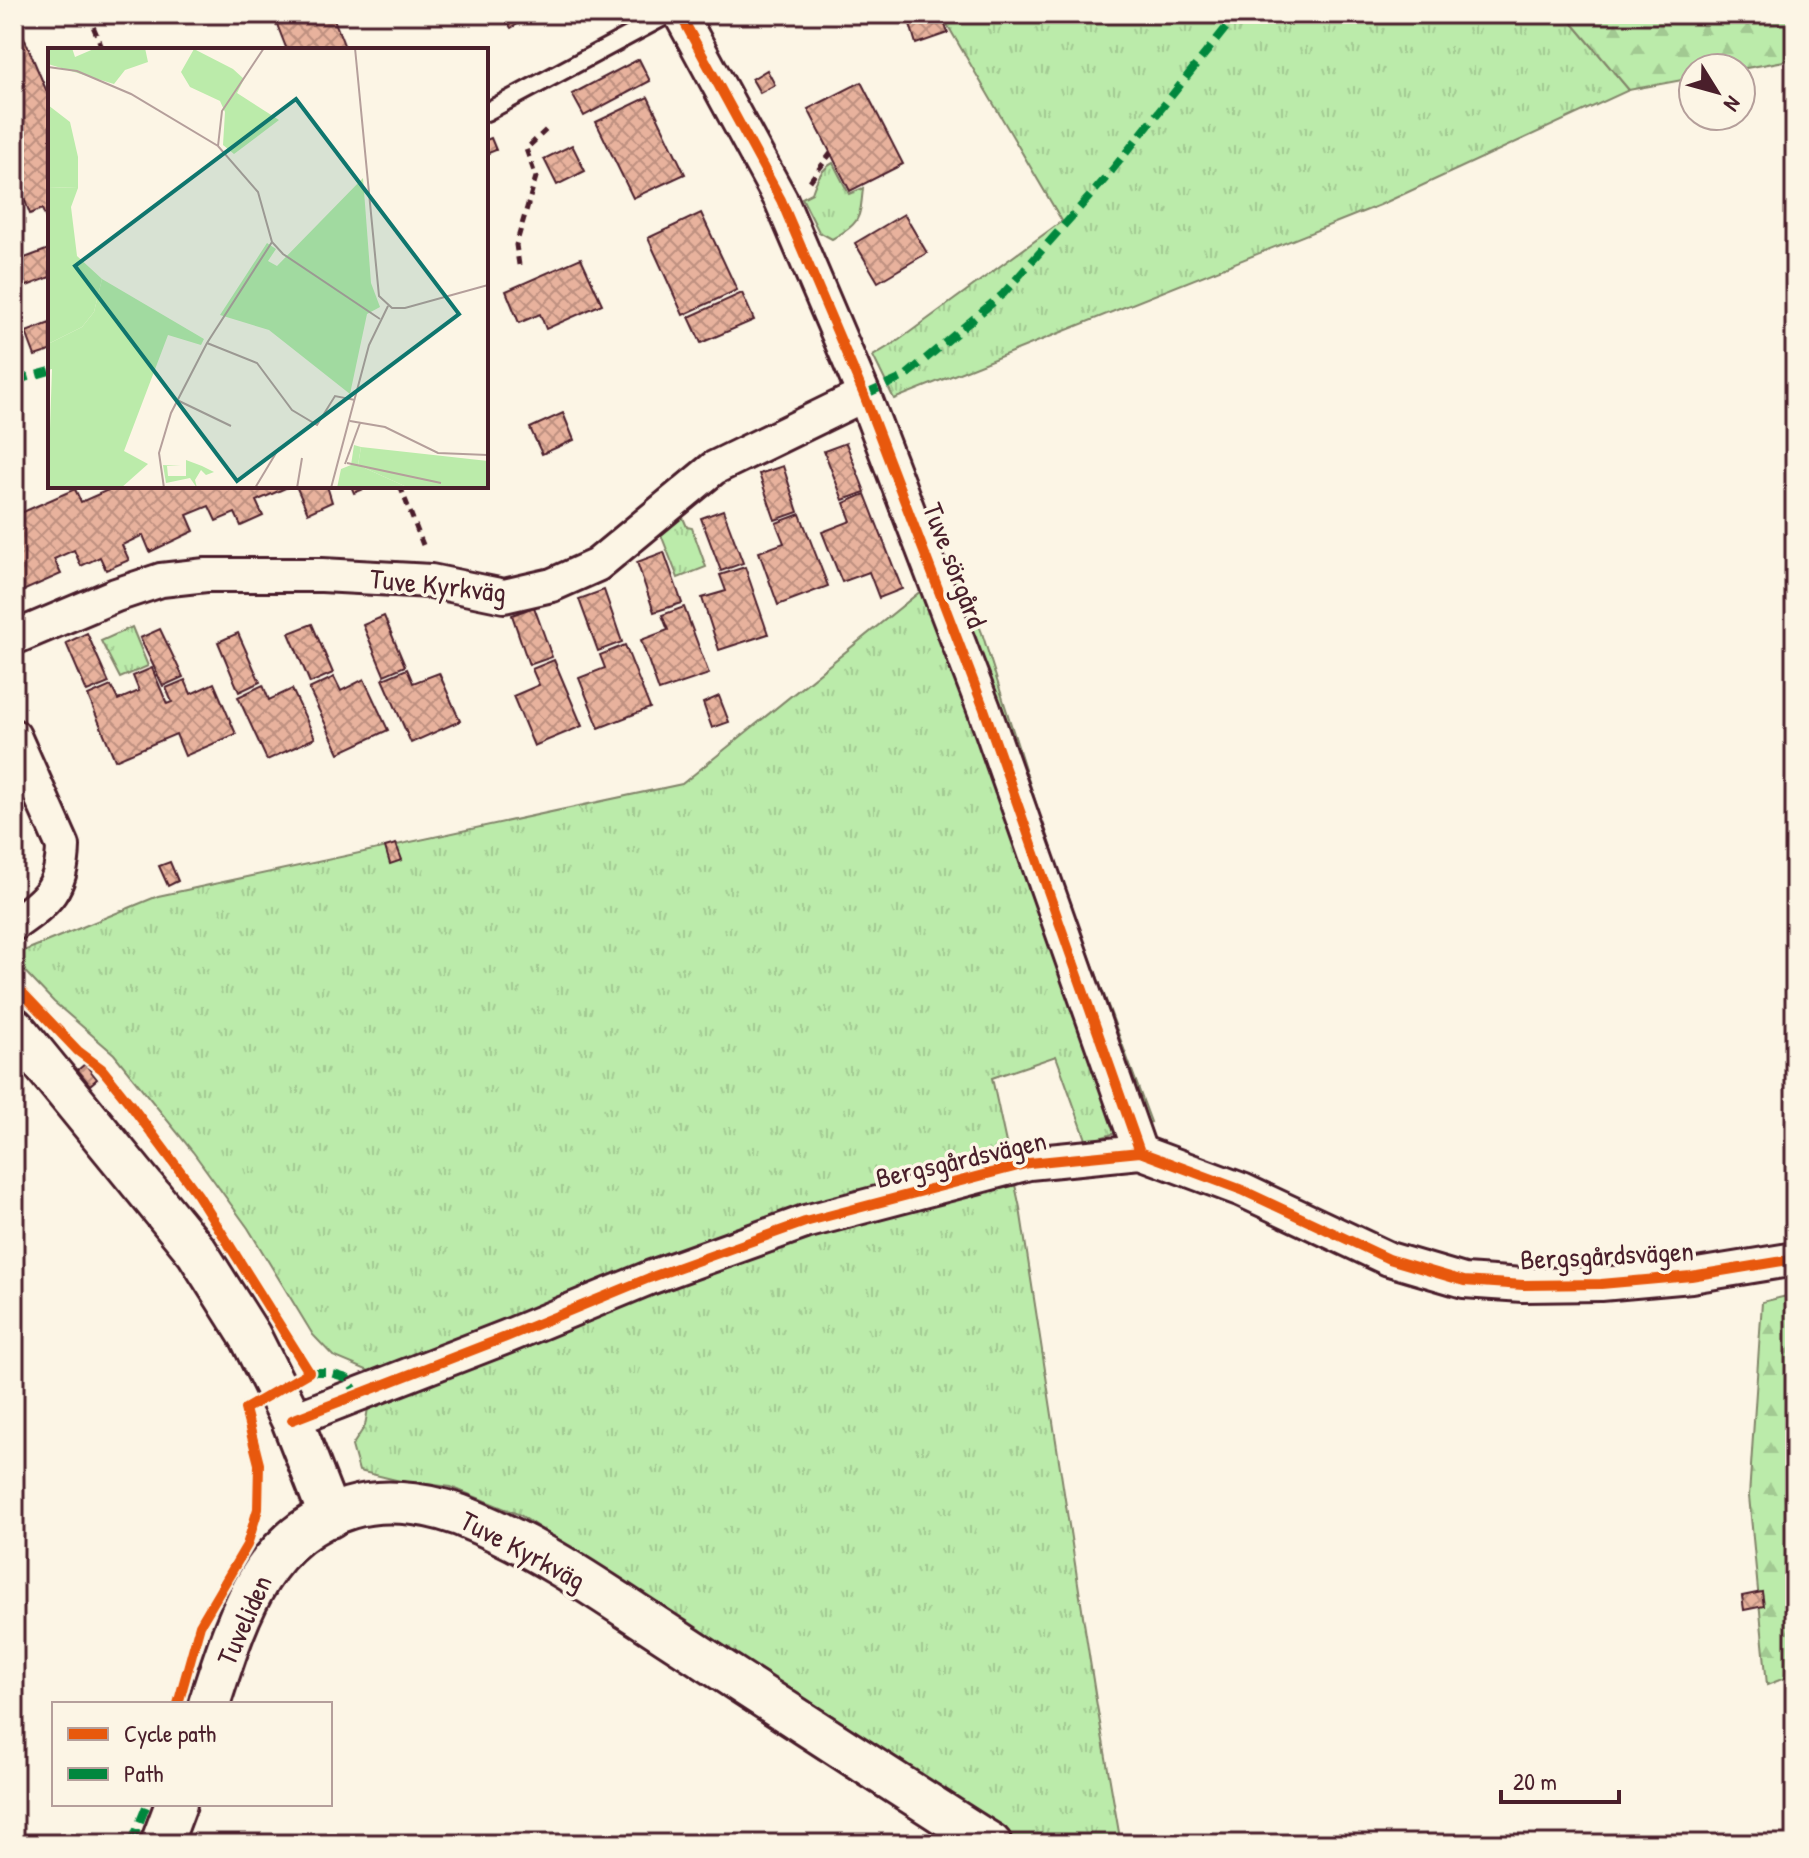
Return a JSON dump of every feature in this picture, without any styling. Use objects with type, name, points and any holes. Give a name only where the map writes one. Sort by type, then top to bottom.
[{"type":"street","name":"Tuve sörgård","points":[[680,14],[781,200],[864,395],[984,709],[1140,1152]]},
{"type":"street","name":"Tuve Kyrkväg","points":[[14,638],[116,595],[161,580],[220,574],[431,581],[504,596],[552,585],[597,565],[714,468],[864,395]]},
{"type":"street","points":[[14,736],[63,846],[62,866],[51,895],[14,924]]},
{"type":"street","points":[[14,1028],[197,1252],[250,1336],[292,1420],[330,1517]]},
{"type":"street","name":"Bergsgårdsvägen","points":[[292,1420],[649,1278],[805,1222],[1029,1163],[1140,1152],[1242,1190],[1389,1259],[1464,1281],[1523,1285],[1601,1284],[1691,1276],[1795,1259]]},
{"type":"street","name":"Tuve Kyrkväg","points":[[330,1517],[350,1508],[374,1503],[422,1506],[484,1525],[593,1586],[991,1844]]},
{"type":"street","name":"Tuveliden","points":[[210,1702],[247,1597],[267,1565],[306,1528],[330,1517]]},
{"type":"street","points":[[161,1844],[175,1806]]},
{"type":"lane","points":[[488,111],[669,14]]},
{"type":"path","points":[[88,14],[102,48]]},
{"type":"path","points":[[519,265],[516,245],[536,177],[526,149],[546,130]]},
{"type":"path","points":[[401,488],[423,545],[431,581]]},
{"type":"green space","points":[[941,14],[1565,14],[1629,90],[1380,205],[894,399],[873,356],[1062,221]]},
{"type":"green space","points":[[1565,14],[1795,14],[1795,59],[1757,66],[1757,52],[1677,52],[1677,81],[1629,90]]},
{"type":"green space","points":[[833,163],[849,194],[863,188],[857,220],[832,239],[819,232],[802,198],[812,193],[822,172]]},
{"type":"green space","points":[[681,513],[687,527],[692,528],[706,567],[678,578],[660,532]]},
{"type":"green space","points":[[960,576],[982,633],[1052,854],[1151,1122],[1087,1142],[1056,1056],[992,1078],[1020,1208],[1121,1844],[1024,1844],[963,1809],[726,1655],[520,1515],[451,1487],[400,1481],[359,1471],[352,1446],[365,1426],[374,1373],[333,1356],[313,1335],[248,1228],[193,1152],[114,1054],[54,1002],[14,960],[14,955],[158,896],[682,784],[927,586]]},
{"type":"green space","points":[[132,627],[148,666],[120,678],[101,641]]},
{"type":"green space","points":[[1795,1294],[1795,1674],[1767,1685],[1749,1496],[1762,1302]]},
{"type":"building","points":[[14,14],[48,94],[48,224],[42,209],[30,214],[14,172]]},
{"type":"building","points":[[273,14],[332,14],[345,48],[286,48]]},
{"type":"building","points":[[502,14],[535,14],[511,28]]},
{"type":"building","points":[[941,14],[948,33],[916,44],[910,24]]},
{"type":"building","points":[[639,59],[650,81],[584,116],[572,94]]},
{"type":"building","points":[[767,70],[775,85],[760,93],[752,79]]},
{"type":"building","points":[[861,82],[903,164],[850,191],[808,109]]},
{"type":"building","points":[[648,97],[685,174],[633,198],[596,122]]},
{"type":"building","points":[[491,138],[496,150],[488,153],[488,139]]},
{"type":"building","points":[[572,145],[585,171],[557,185],[544,159]]},
{"type":"building","points":[[14,194],[21,215],[14,218]]},
{"type":"building","points":[[701,213],[737,290],[683,315],[648,238]]},
{"type":"building","points":[[904,214],[927,253],[878,282],[855,243]]},
{"type":"building","points":[[48,249],[48,278],[14,291],[14,262]]},
{"type":"building","points":[[581,258],[602,304],[546,329],[540,314],[519,323],[506,291]]},
{"type":"building","points":[[742,293],[754,320],[701,343],[689,317]]},
{"type":"building","points":[[48,324],[48,352],[35,356],[26,332]]},
{"type":"building","points":[[563,413],[574,440],[542,454],[530,428]]},
{"type":"building","points":[[846,443],[865,492],[843,500],[824,451]]},
{"type":"building","points":[[783,466],[798,512],[775,520],[759,474]]},
{"type":"building","points":[[112,488],[285,488],[256,501],[263,516],[241,526],[235,513],[216,521],[209,506],[187,515],[194,531],[150,552],[143,535],[122,545],[129,560],[106,570],[100,557],[81,566],[74,550],[54,559],[61,574],[16,594],[14,516],[75,489],[81,502]]},
{"type":"building","points":[[297,488],[328,488],[332,502],[308,513]]},
{"type":"building","points":[[865,494],[902,589],[879,598],[869,572],[842,582],[822,532],[851,521],[844,503]]},
{"type":"building","points":[[723,510],[743,563],[721,571],[701,518]]},
{"type":"building","points":[[800,514],[828,586],[778,605],[759,552],[784,543],[776,523]]},
{"type":"building","points":[[664,552],[682,603],[654,612],[637,562]]},
{"type":"building","points":[[745,567],[768,634],[719,650],[702,598],[726,591],[720,575]]},
{"type":"building","points":[[604,590],[622,642],[598,651],[579,599]]},
{"type":"building","points":[[534,607],[552,657],[529,665],[512,615]]},
{"type":"building","points":[[684,607],[709,674],[659,691],[641,640],[668,630],[662,615]]},
{"type":"building","points":[[384,616],[405,666],[384,675],[363,625]]},
{"type":"building","points":[[312,624],[333,673],[310,683],[289,633]]},
{"type":"building","points":[[160,629],[183,677],[163,686],[140,638]]},
{"type":"building","points":[[87,633],[109,683],[87,692],[66,643]]},
{"type":"building","points":[[238,633],[260,682],[239,692],[218,642]]},
{"type":"building","points":[[625,645],[650,708],[599,728],[579,678],[605,668],[600,655]]},
{"type":"building","points":[[554,660],[582,726],[534,746],[513,696],[539,685],[532,669]]},
{"type":"building","points":[[152,668],[167,704],[172,702],[166,688],[185,680],[191,694],[214,683],[236,734],[185,756],[176,734],[115,760],[88,696],[111,686],[118,700],[139,691],[133,676]]},
{"type":"building","points":[[407,669],[413,683],[439,673],[460,721],[411,743],[383,679]]},
{"type":"building","points":[[334,677],[341,691],[364,679],[388,730],[339,753],[309,689]]},
{"type":"building","points":[[263,685],[269,700],[292,689],[315,738],[267,760],[238,697]]},
{"type":"building","points":[[719,696],[729,722],[712,728],[703,703]]},
{"type":"building","points":[[396,844],[402,860],[390,864],[385,847]]},
{"type":"building","points":[[170,862],[178,881],[168,886],[159,866]]},
{"type":"building","points":[[85,1064],[97,1079],[90,1085],[78,1070]]},
{"type":"building","points":[[1762,1592],[1764,1606],[1744,1610],[1742,1596]]},
{"type":"marked path","points":[[864,395],[904,377],[1003,294],[1105,179],[1237,14]]},
{"type":"marked path","points":[[14,381],[48,372]]},
{"type":"marked path","points":[[309,1372],[327,1372],[347,1378],[358,1395]]},
{"type":"marked path","points":[[131,1844],[146,1806]]},
{"type":"cycle path","points":[[680,14],[781,200],[864,395],[984,709],[1140,1152]]},
{"type":"cycle path","points":[[14,984],[78,1051],[102,1069],[130,1104],[198,1195],[309,1372],[245,1409],[259,1464],[258,1509],[247,1545],[200,1625],[179,1702]]},
{"type":"cycle path","points":[[292,1420],[649,1278],[805,1222],[1029,1163],[1140,1152],[1242,1190],[1389,1259],[1464,1281],[1523,1285],[1601,1284],[1691,1276],[1795,1259]]}]
